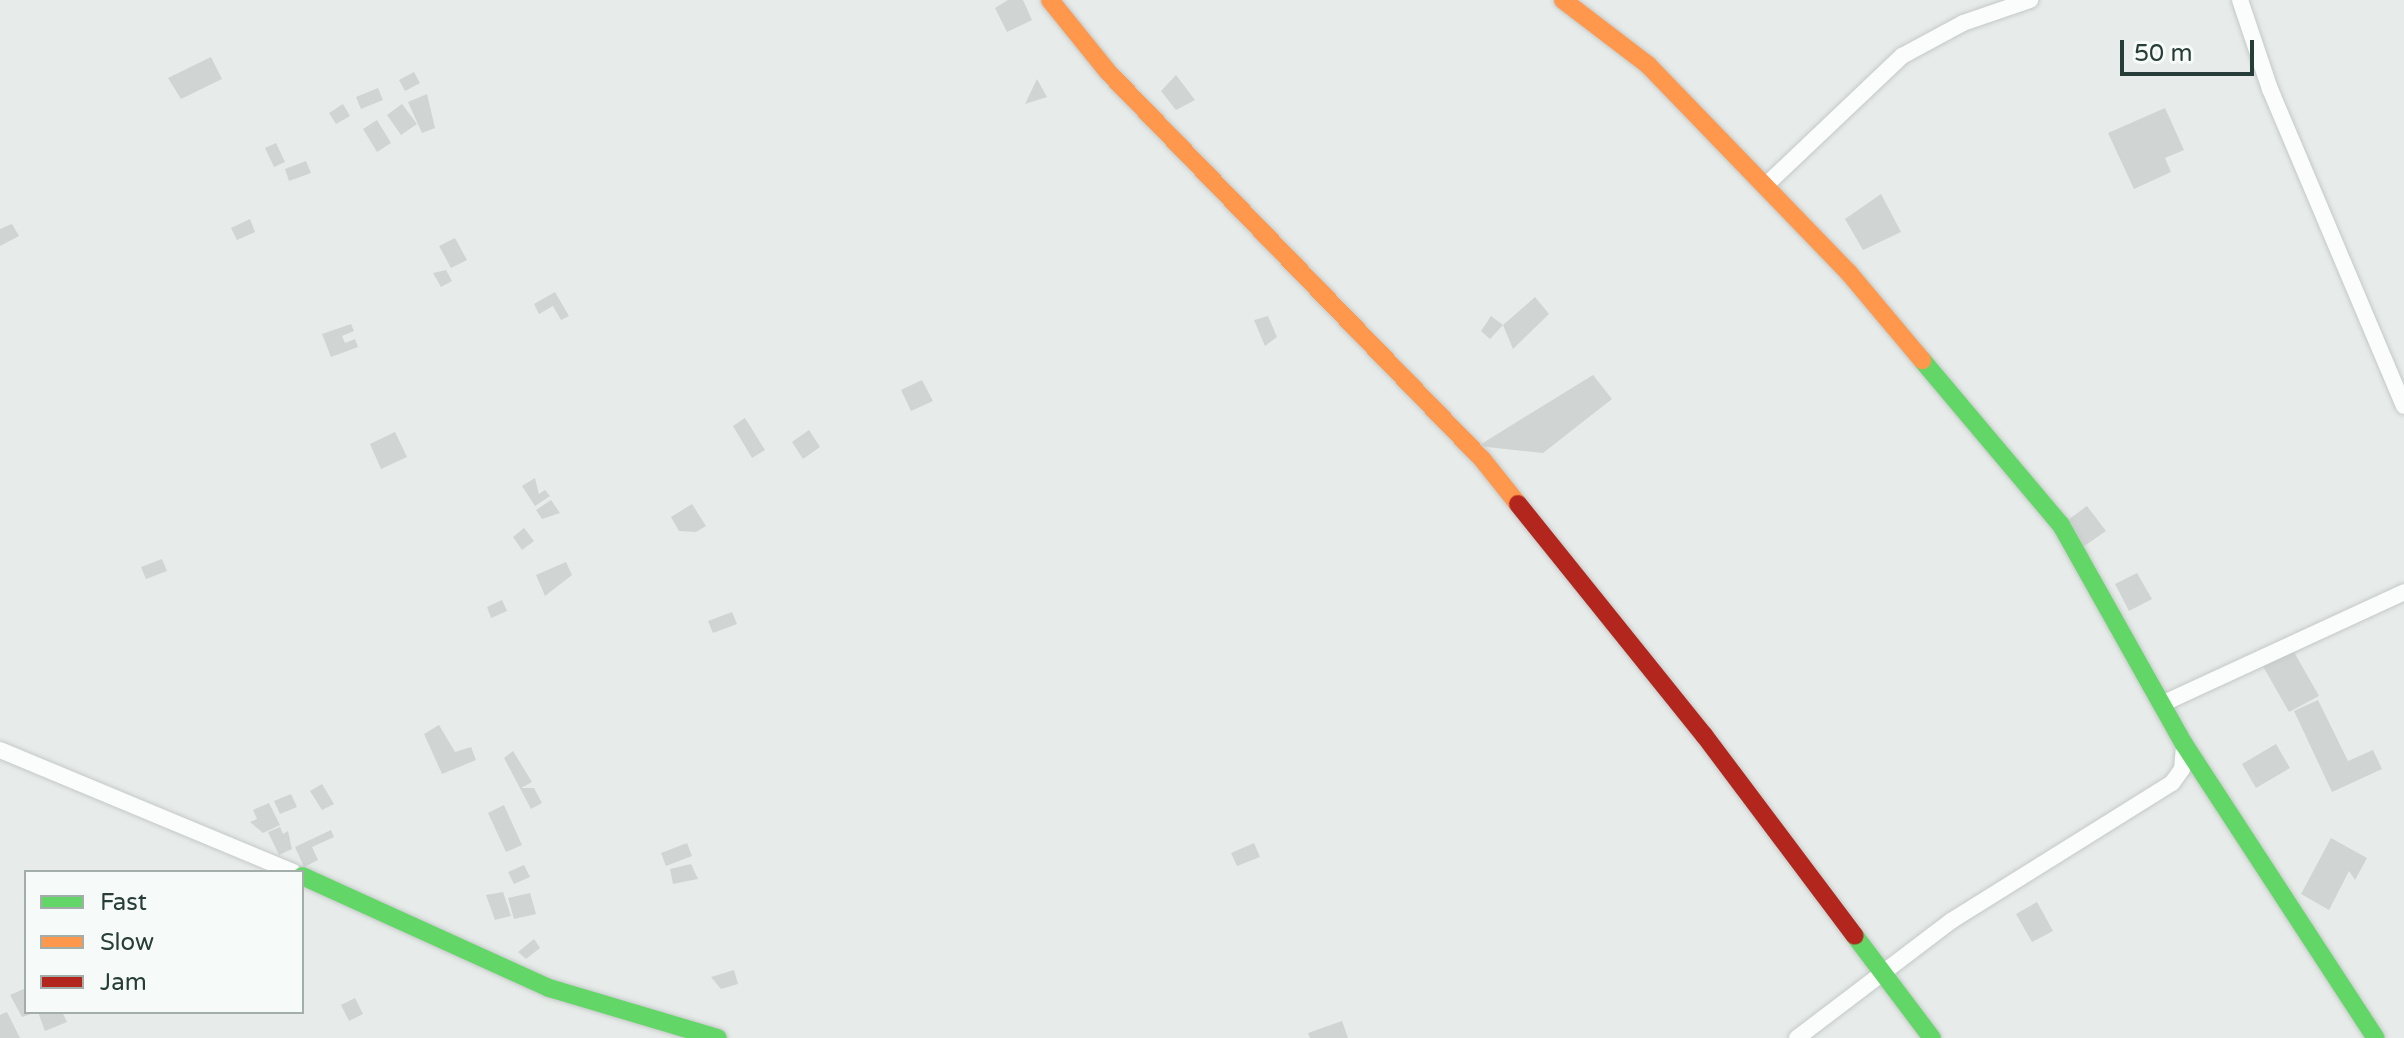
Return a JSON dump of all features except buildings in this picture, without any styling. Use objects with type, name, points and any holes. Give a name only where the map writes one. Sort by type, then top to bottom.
[{"type":"street","points":[[1050,0],[1108,72],[1482,459],[1704,735],[1932,1038]]},
{"type":"street","points":[[1563,0],[1648,65],[1849,273],[2061,525],[2184,744],[2376,1038]]},
{"type":"street","points":[[1765,186],[1902,56],[1963,23],[2030,0]]},
{"type":"street","points":[[2240,0],[2270,89],[2404,406]]},
{"type":"street","points":[[2162,704],[2404,592]]},
{"type":"street","points":[[1797,1038],[1951,921],[2172,783],[2182,769],[2184,744]]},
{"type":"street","points":[[0,750],[288,870]]},
{"type":"street","points":[[304,877],[549,988],[718,1038]]},
{"type":"traffic: fast","points":[[1922,360],[2061,525],[2184,744],[2376,1038]]},
{"type":"traffic: fast","points":[[304,877],[549,988],[718,1038]]},
{"type":"traffic: fast","points":[[1855,936],[1932,1038]]},
{"type":"traffic: slow","points":[[1050,0],[1108,72],[1482,459],[1518,504]]},
{"type":"traffic: slow","points":[[1563,0],[1648,65],[1849,273],[1922,360]]},
{"type":"traffic: jam","points":[[1518,504],[1704,735],[1855,936]]}]
